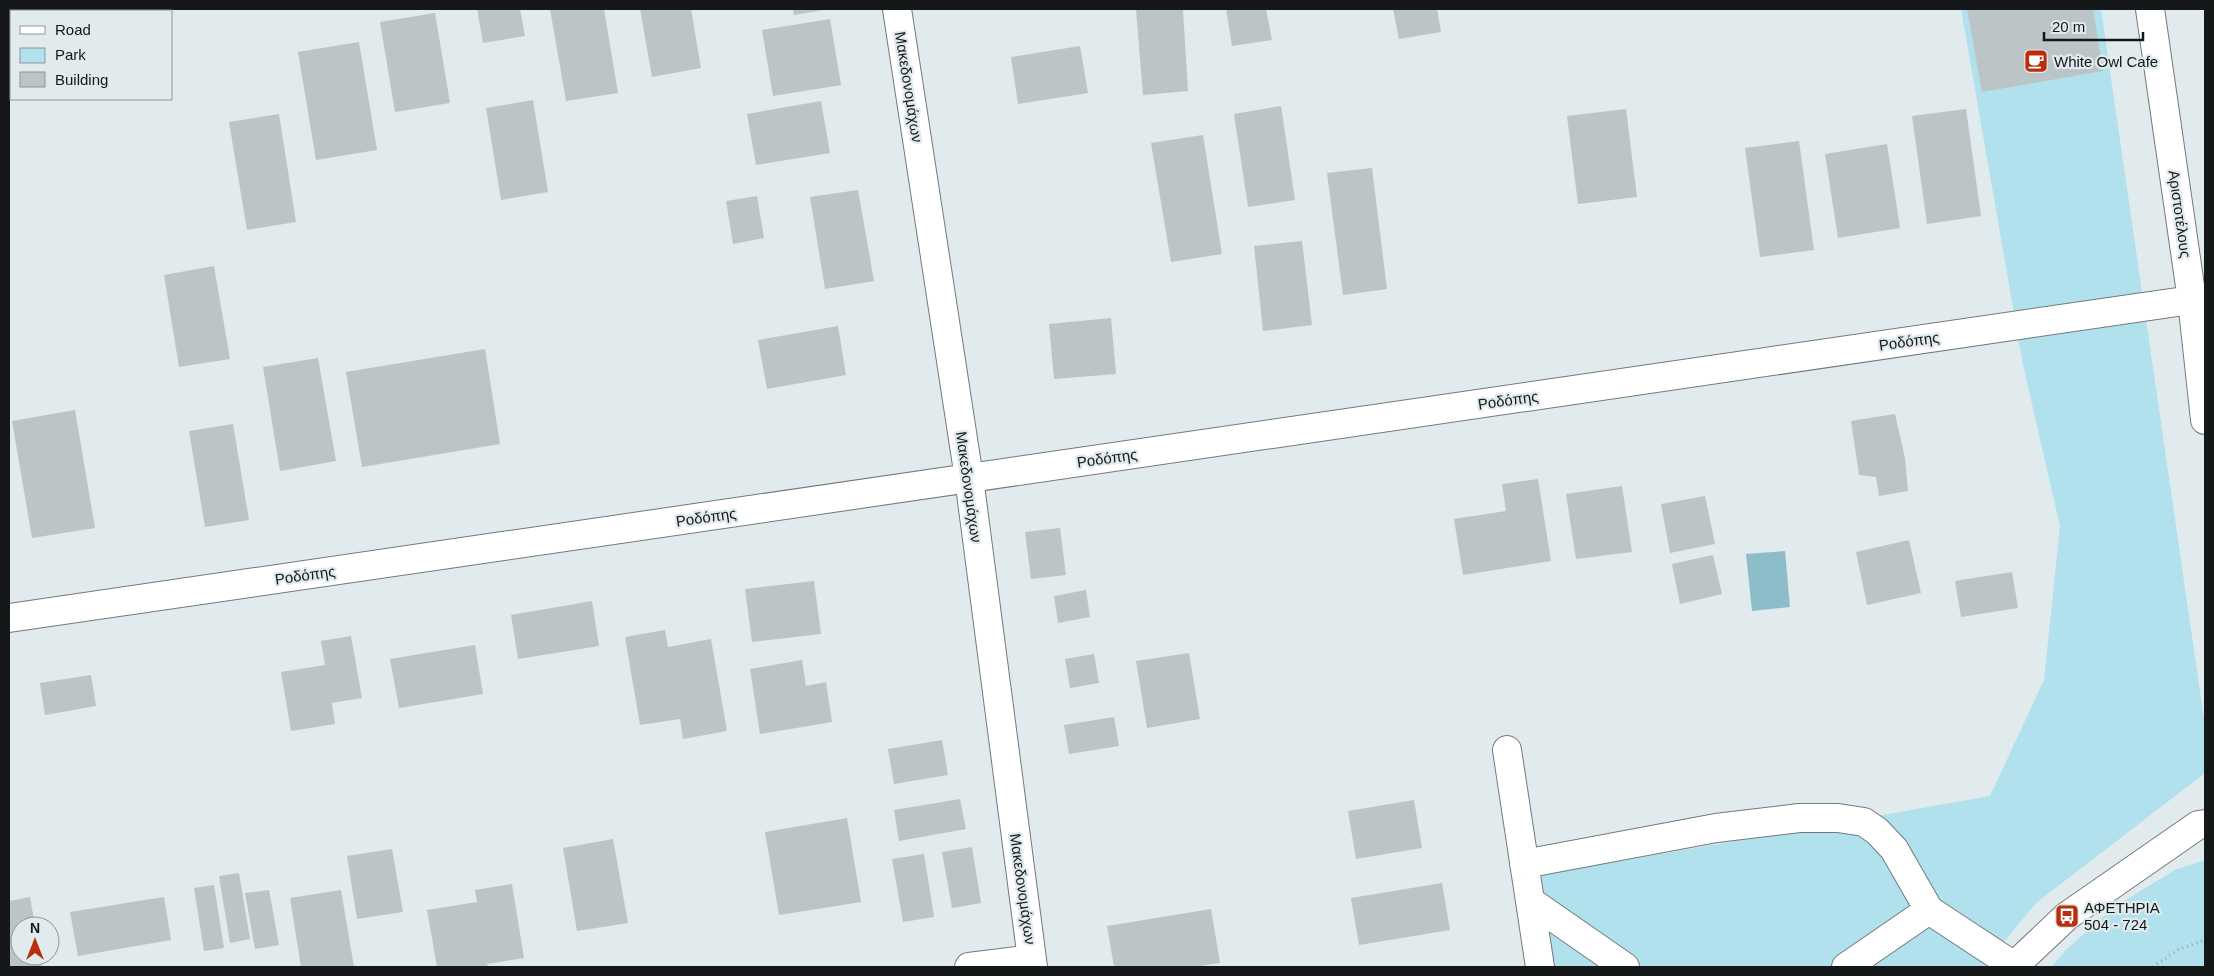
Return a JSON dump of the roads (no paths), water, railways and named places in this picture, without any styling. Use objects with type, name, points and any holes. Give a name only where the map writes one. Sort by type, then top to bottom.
[{"type":"street","name":"Μακεδονομάχων","points":[[897,9],[969,478],[1033,963]]},
{"type":"street","name":"Αριστοτέλους","points":[[2150,9],[2199,299],[2205,420]]},
{"type":"street","name":"Ροδόπης","points":[[9,618],[2199,299]]},
{"type":"street","points":[[1507,750],[1540,967]]},
{"type":"street","points":[[1524,864],[1716,828],[1799,818],[1838,818],[1864,822],[1878,831],[1894,849],[1929,910],[2013,966],[2067,916],[2198,825],[2205,824]]},
{"type":"street","points":[[1530,901],[1626,967]]},
{"type":"street","points":[[1846,967],[1929,910]]},
{"type":"street","points":[[969,967],[1033,963]]},
{"type":"place","name":"White Owl Cafe","points":[[2036,61]]},
{"type":"place","name":"ΑΦΕΤΗΡΙΑ 504 - 724","points":[[2067,916]]}]
